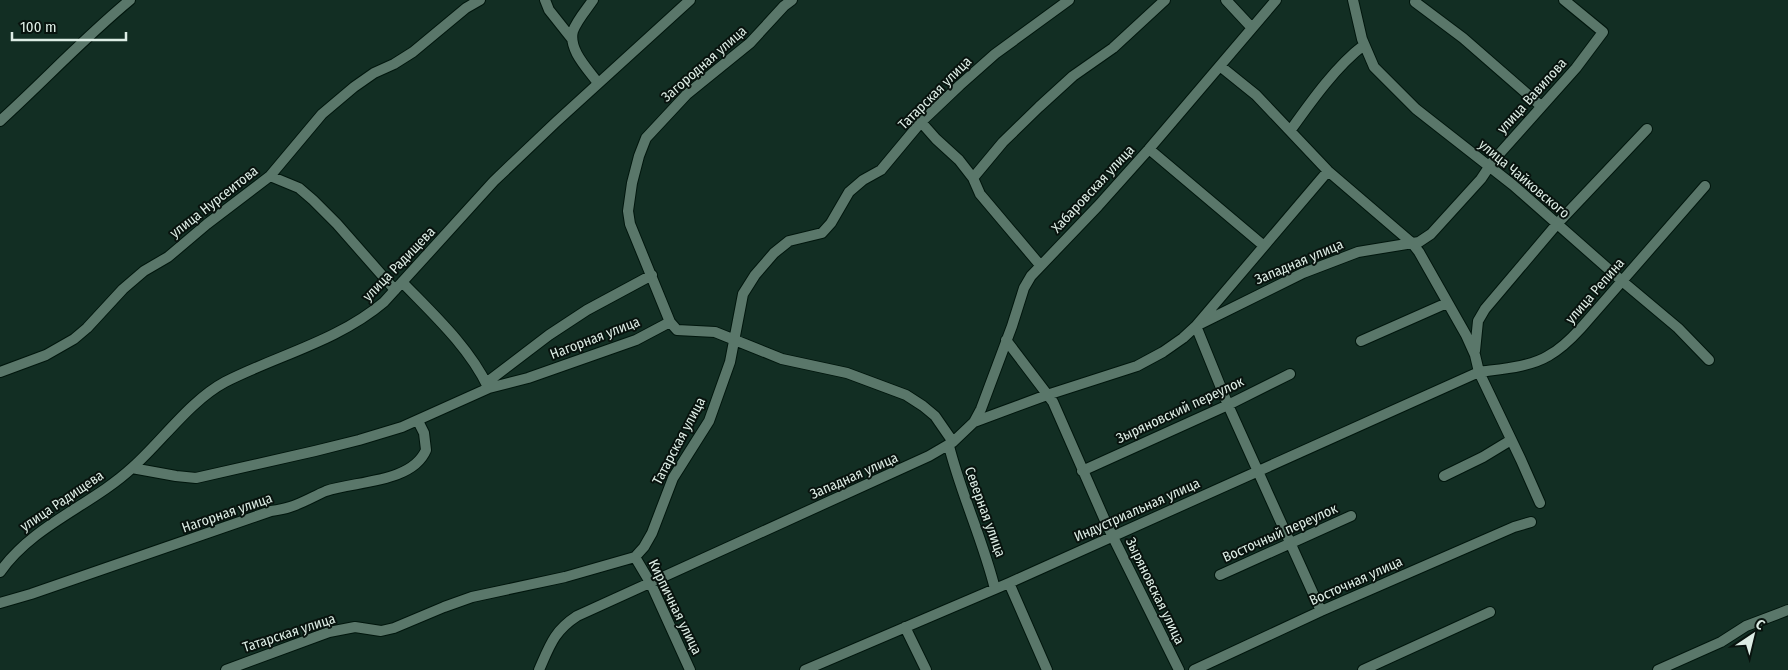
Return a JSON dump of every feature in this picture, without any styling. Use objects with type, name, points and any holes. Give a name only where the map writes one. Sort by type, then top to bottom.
[{"type":"street","points":[[0,121],[41,84],[94,30],[130,0]]},
{"type":"street","name":"улица Нурсеитова","points":[[0,372],[46,355],[74,339],[87,328],[123,289],[144,271],[168,257],[207,224],[270,176],[322,114],[354,87],[374,73],[394,64],[413,52],[466,8],[480,0]]},
{"type":"street","points":[[545,0],[549,10],[572,39],[581,60],[598,83]]},
{"type":"street","points":[[572,39],[574,29],[593,0]]},
{"type":"street","name":"улица Радищева","points":[[0,572],[23,544],[51,523],[106,489],[132,468],[195,405],[223,383],[350,326],[372,312],[395,290],[494,181],[690,0]]},
{"type":"street","name":"Татарская улица","points":[[226,670],[329,632],[355,627],[381,630],[394,628],[472,597],[565,577],[635,556],[644,547],[652,533],[672,478],[708,421],[730,362],[743,294],[755,275],[774,252],[789,241],[822,234],[831,223],[849,192],[863,180],[881,170],[921,122],[995,54],[1069,0]]},
{"type":"street","points":[[973,178],[1002,142],[1039,107],[1073,76],[1113,48],[1165,0]]},
{"type":"street","points":[[1226,0],[1252,28]]},
{"type":"street","name":"Хабаровская улица","points":[[974,422],[981,409],[1024,288],[1031,276],[1149,149],[1276,0]]},
{"type":"street","name":"улица Чайковского","points":[[1353,0],[1364,45],[1374,67],[1416,109],[1557,224],[1678,328],[1709,360]]},
{"type":"street","name":"улица Вавилова","points":[[1416,242],[1431,234],[1481,179],[1489,167],[1576,68],[1603,32],[1564,0]]},
{"type":"street","name":"Загородная улица","points":[[670,322],[630,224],[628,211],[632,183],[639,156],[646,138],[687,94],[750,44],[785,2]]},
{"type":"street","points":[[1415,2],[1463,38],[1542,106]]},
{"type":"street","points":[[1290,131],[1306,108],[1353,53],[1364,45]]},
{"type":"street","points":[[1220,66],[1256,95],[1328,171],[1416,242],[1419,252],[1466,335],[1475,355],[1479,372],[1540,503]]},
{"type":"street","points":[[921,122],[936,140],[959,160],[973,178],[980,194],[1040,265]]},
{"type":"street","points":[[1475,355],[1475,337],[1478,321],[1485,309],[1557,224],[1647,129]]},
{"type":"street","points":[[1149,149],[1264,246]]},
{"type":"street","name":"Западная улица","points":[[539,670],[556,635],[564,625],[577,616],[898,471],[951,444],[974,422],[1047,395],[1137,366],[1163,352],[1196,326],[1328,171]]},
{"type":"street","points":[[270,176],[299,188],[313,200],[337,224],[395,290]]},
{"type":"street","name":"улица Репина","points":[[1479,372],[1521,365],[1547,358],[1567,344],[1705,186]]},
{"type":"street","name":"Западная улица","points":[[1196,326],[1303,273],[1358,252],[1416,242]]},
{"type":"street","points":[[402,282],[467,353],[481,372],[488,386],[549,335],[587,310],[652,275]]},
{"type":"street","points":[[1361,341],[1447,303]]},
{"type":"street","points":[[670,322],[677,330],[715,332],[782,359],[847,373],[906,395],[934,416],[951,444]]},
{"type":"street","name":"Нагорная улица","points":[[132,468],[196,478],[360,440],[418,421],[488,386],[528,378],[636,340],[670,322]]},
{"type":"street","points":[[1196,326],[1228,405],[1321,611]]},
{"type":"street","name":"Зыряновская улица","points":[[1006,340],[1053,402],[1113,536],[1179,670]]},
{"type":"street","name":"Индустриальная улица","points":[[808,669],[995,589],[1479,372]]},
{"type":"street","name":"Зыряновский переулок","points":[[1082,470],[1228,405],[1290,374]]},
{"type":"street","name":"Нагорная улица","points":[[0,603],[271,511],[292,507],[328,491],[369,483],[407,470],[418,464],[426,450],[424,433],[418,421]]},
{"type":"street","points":[[1444,476],[1483,458],[1511,440]]},
{"type":"street","name":"Северная улица","points":[[951,444],[953,464],[976,526],[995,589]]},
{"type":"street","name":"Восточный переулок","points":[[1220,575],[1351,516]]},
{"type":"street","name":"Восточная улица","points":[[1194,670],[1321,611],[1514,527],[1531,522]]},
{"type":"street","name":"Кирпичная улица","points":[[635,556],[690,670]]},
{"type":"street","points":[[1008,583],[1047,670]]},
{"type":"street","points":[[1658,670],[1721,642],[1746,626],[1788,610]]},
{"type":"street","points":[[1363,670],[1490,612]]},
{"type":"street","points":[[905,627],[926,670]]}]
